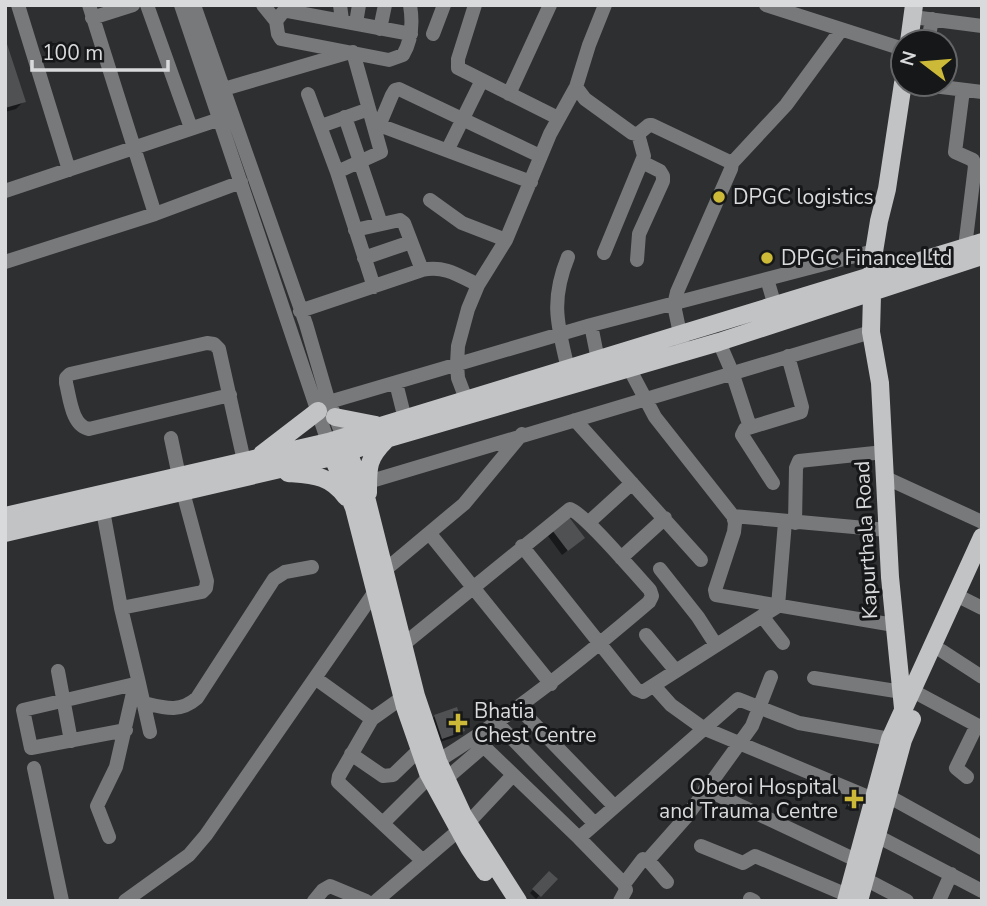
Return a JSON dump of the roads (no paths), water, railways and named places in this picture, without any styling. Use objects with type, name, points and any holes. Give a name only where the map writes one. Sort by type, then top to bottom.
[{"type":"main road","points":[[876,350],[881,331],[874,251],[887,189],[901,98]]},
{"type":"main road","points":[[876,350],[871,332],[888,222],[887,189]]},
{"type":"main road","points":[[570,377],[598,360],[682,343],[719,342],[973,244]]},
{"type":"main road","points":[[5,516],[102,502],[181,484],[276,471],[338,447],[570,377],[629,368],[682,343],[775,306],[982,256]]},
{"type":"main road","name":"Kapurthala Road","points":[[876,350],[894,625],[910,697],[908,727],[881,797]]},
{"type":"main road","points":[[438,772],[420,749],[403,697],[376,590],[361,507],[373,453],[385,432],[405,419],[469,407]]},
{"type":"main road","points":[[250,460],[327,410],[385,432]]},
{"type":"main road","points":[[181,484],[250,460],[338,447]]},
{"type":"main road","points":[[338,447],[385,570],[438,772],[505,901]]},
{"type":"main road","points":[[276,471],[318,476],[337,484],[361,507]]},
{"type":"main road","points":[[5,533],[102,502]]},
{"type":"main road","points":[[851,899],[865,879],[877,836],[890,739],[982,537]]},
{"type":"main road","points":[[910,697],[942,652],[982,555]]},
{"type":"main road","points":[[851,899],[858,860],[881,797]]},
{"type":"main road","points":[[464,826],[518,901]]},
{"type":"street","points":[[18,5],[69,170]]},
{"type":"street","points":[[133,5],[90,12],[155,214]]},
{"type":"street","points":[[147,5],[191,128]]},
{"type":"street","points":[[181,5],[300,311],[338,447]]},
{"type":"street","points":[[194,5],[224,89],[226,116],[241,183],[327,410]]},
{"type":"street","points":[[263,5],[276,21],[281,38],[389,60],[403,55],[411,34],[410,5]]},
{"type":"street","points":[[346,16],[359,5]]},
{"type":"street","points":[[380,29],[385,5]]},
{"type":"street","points":[[433,34],[444,5]]},
{"type":"street","points":[[475,5],[456,64],[460,71],[558,118]]},
{"type":"street","points":[[509,94],[550,5]]},
{"type":"street","points":[[469,407],[457,364],[458,346],[468,309],[478,285],[506,240],[540,156],[576,88],[604,5]]},
{"type":"street","points":[[766,5],[889,45]]},
{"type":"street","points":[[276,21],[285,11],[346,16],[380,29],[411,34]]},
{"type":"street","points":[[914,11],[932,19],[982,26]]},
{"type":"street","points":[[930,28],[932,19]]},
{"type":"street","points":[[682,343],[674,304],[677,292],[732,163],[786,105],[841,30]]},
{"type":"street","points":[[224,89],[351,52]]},
{"type":"street","points":[[337,172],[381,152],[378,129],[351,52]]},
{"type":"street","points":[[448,149],[482,80]]},
{"type":"street","points":[[576,88],[585,99],[632,133],[638,134],[652,125],[732,163]]},
{"type":"street","points":[[959,89],[981,88]]},
{"type":"street","points":[[378,129],[392,95],[395,90],[400,89],[540,156]]},
{"type":"street","points":[[963,90],[955,152],[973,160],[975,166],[973,244]]},
{"type":"street","points":[[308,94],[337,172],[374,287]]},
{"type":"street","points":[[321,126],[369,109]]},
{"type":"street","points":[[5,191],[226,116]]},
{"type":"street","points":[[345,117],[381,223]]},
{"type":"street","points":[[378,129],[448,149],[531,182]]},
{"type":"street","points":[[604,253],[642,162],[644,152],[638,134]]},
{"type":"street","points":[[637,260],[639,234],[663,181],[660,172],[642,162]]},
{"type":"street","points":[[5,262],[241,183]]},
{"type":"street","points":[[430,200],[462,223],[506,240]]},
{"type":"street","points":[[355,230],[400,220],[404,223],[422,270]]},
{"type":"street","points":[[364,258],[411,242]]},
{"type":"street","points":[[327,410],[396,383],[558,334],[874,251]]},
{"type":"street","points":[[568,257],[557,295],[558,334],[570,377]]},
{"type":"street","points":[[300,311],[434,267],[445,269],[478,285]]},
{"type":"street","points":[[767,279],[775,306]]},
{"type":"street","points":[[591,325],[598,360]]},
{"type":"street","points":[[368,482],[871,332]]},
{"type":"street","points":[[719,342],[750,427]]},
{"type":"street","points":[[230,395],[89,429],[82,428],[77,421],[65,383],[70,374],[207,343],[214,344],[219,349],[250,460]]},
{"type":"street","points":[[773,482],[743,435],[744,429],[799,414],[802,410],[788,356]]},
{"type":"street","points":[[629,368],[644,398],[673,443],[733,516],[734,532],[715,590],[716,595],[894,625]]},
{"type":"street","points":[[396,383],[405,419]]},
{"type":"street","points":[[575,420],[701,560]]},
{"type":"street","points":[[385,570],[464,504],[522,434]]},
{"type":"street","points":[[121,608],[202,592],[206,588],[207,582],[171,438]]},
{"type":"street","points":[[522,546],[636,689],[646,691],[778,606],[799,461],[884,452]]},
{"type":"street","points":[[884,477],[982,522]]},
{"type":"street","points":[[587,523],[632,483]]},
{"type":"street","points":[[102,502],[121,608],[150,732]]},
{"type":"street","points":[[383,822],[438,772],[601,643],[649,602],[652,596],[621,558],[574,510],[566,510],[404,645]]},
{"type":"street","points":[[733,516],[887,530]]},
{"type":"street","points":[[621,558],[665,518]]},
{"type":"street","points":[[430,534],[551,684]]},
{"type":"street","points":[[144,703],[176,709],[188,706],[197,698],[274,579],[285,572],[312,567]]},
{"type":"street","points":[[660,569],[698,617],[716,645]]},
{"type":"street","points":[[125,901],[188,855],[206,835],[376,590]]},
{"type":"street","points":[[964,599],[982,608]]},
{"type":"street","points":[[762,616],[783,643]]},
{"type":"street","points":[[646,635],[676,671]]},
{"type":"street","points":[[942,652],[982,677]]},
{"type":"street","points":[[58,671],[71,741]]},
{"type":"street","points":[[648,860],[687,816],[739,744],[760,709],[771,677]]},
{"type":"street","points":[[315,678],[372,719]]},
{"type":"street","points":[[814,678],[910,697],[979,727],[956,768],[967,777]]},
{"type":"street","points":[[126,730],[31,748],[23,713],[25,708],[137,684]]},
{"type":"street","points":[[109,837],[97,806],[116,767],[137,684]]},
{"type":"street","points":[[654,686],[671,705],[704,728],[739,744],[881,797],[982,848]]},
{"type":"street","points":[[403,697],[372,719],[338,782],[423,861]]},
{"type":"street","points":[[579,838],[735,699],[810,726],[890,739]]},
{"type":"street","points":[[518,707],[614,806]]},
{"type":"street","points":[[498,724],[595,824]]},
{"type":"street","points":[[479,742],[624,884],[626,890],[620,901]]},
{"type":"street","points":[[351,754],[388,777],[420,749]]},
{"type":"street","points":[[34,768],[62,901]]},
{"type":"street","points":[[376,901],[464,826],[513,775]]},
{"type":"street","points":[[705,789],[858,860]]},
{"type":"street","points":[[877,836],[982,891]]},
{"type":"street","points":[[701,846],[743,863],[755,856],[851,899]]},
{"type":"street","points":[[624,884],[643,859],[648,860],[667,882]]},
{"type":"street","points":[[939,901],[951,874]]},
{"type":"street","points":[[865,879],[907,901]]},
{"type":"street","points":[[314,901],[330,886],[366,901]]},
{"type":"place","name":"DPGC logistics","points":[[719,197]]},
{"type":"place","name":"DPGC Finance Ltd","points":[[767,258]]},
{"type":"place","name":"Bhatia Chest Centre","points":[[458,723]]},
{"type":"place","name":"Oberoi Hospital and Trauma Centre","points":[[854,799]]}]
